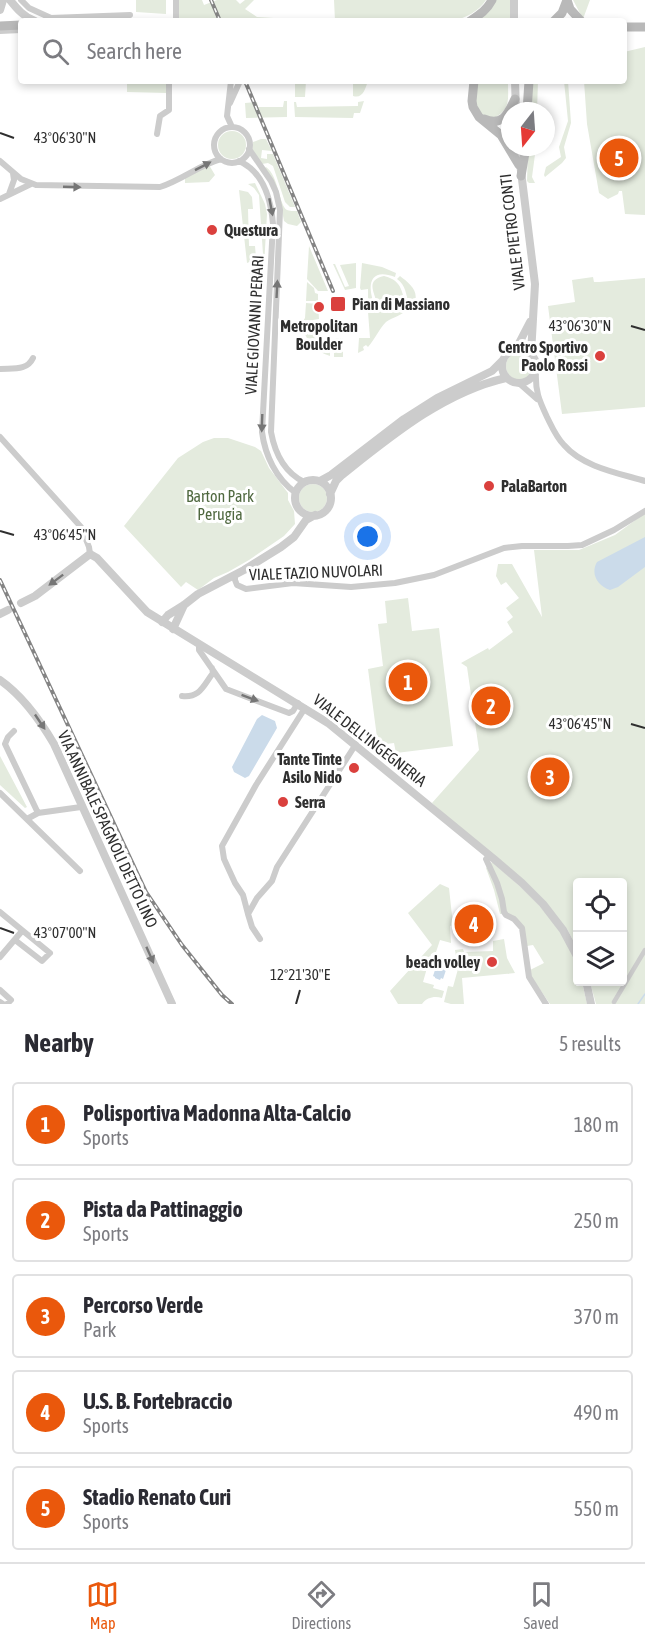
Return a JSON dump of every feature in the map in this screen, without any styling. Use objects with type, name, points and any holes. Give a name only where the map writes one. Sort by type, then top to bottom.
[{"type":"main road","points":[[475,18],[489,6],[492,0]]},
{"type":"main road","points":[[557,18],[568,3]]},
{"type":"main road","points":[[567,18],[568,3]]},
{"type":"main road","points":[[568,3],[579,18]]},
{"type":"main road","points":[[0,26],[16,26]]},
{"type":"main road","points":[[627,27],[645,27]]},
{"type":"main road","points":[[474,84],[473,107],[479,117],[501,135],[519,165]]},
{"type":"main road","points":[[528,102],[529,84]]},
{"type":"main road","points":[[479,117],[489,121],[501,120],[508,113],[515,99]]},
{"type":"main road","points":[[521,176],[524,156]]},
{"type":"street","points":[[0,9],[3,0]]},
{"type":"street","points":[[176,0],[176,18]]},
{"type":"street","points":[[514,0],[514,18]]},
{"type":"street","points":[[16,3],[51,18],[130,15]]},
{"type":"street","points":[[16,3],[27,18]]},
{"type":"street","points":[[16,3],[16,26]]},
{"type":"street","points":[[0,31],[18,30]]},
{"type":"street","points":[[157,134],[160,116],[169,110],[169,84]]},
{"type":"street","points":[[231,84],[227,110],[228,122],[232,127]]},
{"type":"street","points":[[227,110],[239,84]]},
{"type":"street","points":[[515,84],[515,102]]},
{"type":"street","points":[[232,127],[239,129],[245,133],[250,142],[249,149],[244,158],[230,163],[221,159],[216,153],[215,139],[225,129],[232,127]]},
{"type":"street","name":"VIALE GIOVANNI PERARI","points":[[249,149],[271,181],[280,210],[271,432],[278,458],[294,477],[304,482]]},
{"type":"street","name":"VIALE PIETRO CONTI","points":[[518,156],[535,284],[531,354],[536,362],[535,386],[541,404],[555,434],[564,447],[586,462],[645,481]]},
{"type":"street","points":[[0,161],[13,173],[36,185],[160,187],[174,183],[207,163],[221,159]]},
{"type":"street","name":"VIALE GIOVANNI PERARI","points":[[239,161],[247,165],[258,176],[271,203],[273,224],[262,432],[265,449],[271,463],[280,477],[296,493]]},
{"type":"street","points":[[8,195],[14,180],[13,173]]},
{"type":"street","points":[[0,199],[31,184]]},
{"type":"street","name":"VIALE PIETRO CONTI","points":[[320,481],[331,475],[404,418],[437,398],[492,371],[510,351],[516,349],[534,313]]},
{"type":"street","points":[[516,349],[531,354]]},
{"type":"street","points":[[0,369],[26,368],[33,358]]},
{"type":"street","points":[[330,494],[336,481],[342,475],[420,416],[475,387],[506,378],[502,369],[503,360]]},
{"type":"street","points":[[520,384],[530,380],[536,372]]},
{"type":"street","name":"VIALE PIETRO CONTI","points":[[506,378],[520,384],[541,404]]},
{"type":"street","points":[[0,437],[81,526],[90,554],[35,596],[21,603]]},
{"type":"street","points":[[162,622],[168,615],[198,594],[236,575],[281,547],[294,537],[306,520],[325,510],[330,494],[320,481],[304,482],[296,493],[301,526]]},
{"type":"street","points":[[300,510],[315,515]]},
{"type":"street","name":"VIALE TAZIO NUVOLARI","points":[[236,575],[237,585],[246,589],[293,583],[351,587],[395,583],[434,575],[504,548],[582,545],[614,530],[645,511]]},
{"type":"street","name":"VIALE DELL'INGEGNERIA","points":[[90,554],[97,558],[147,612],[301,706],[356,744],[522,883],[543,904],[563,930],[573,949]]},
{"type":"street","points":[[173,629],[184,605]]},
{"type":"street","points":[[199,644],[199,650],[226,689],[289,713],[301,706]]},
{"type":"street","points":[[182,696],[189,697],[197,694],[213,673],[212,667]]},
{"type":"street","name":"VIA ANNIBALE SPAGNOLI DETTO LINO","points":[[0,680],[23,700],[45,728],[54,744],[172,1004]]},
{"type":"street","points":[[260,939],[252,927],[243,895],[224,859],[222,846],[301,706]]},
{"type":"street","points":[[14,731],[5,744],[38,813]]},
{"type":"street","points":[[248,914],[257,898],[272,881],[277,867],[356,744]]},
{"type":"street","points":[[0,793],[80,870]]},
{"type":"street","points":[[27,819],[38,813],[81,807]]},
{"type":"street","points":[[490,855],[486,859],[494,873],[504,912],[522,928],[529,977],[546,1004]]},
{"type":"street","points":[[0,912],[50,952],[42,961],[15,940]]},
{"type":"street","points":[[0,957],[22,931]]},
{"type":"street","points":[[614,1002],[645,950]]},
{"type":"street","points":[[587,986],[591,1004]]},
{"type":"street","points":[[0,990],[11,1000],[7,1004]]},
{"type":"green space","points":[[136,0],[166,0],[166,14],[136,12]]},
{"type":"green space","points":[[179,0],[202,0],[204,5],[217,0],[236,0],[240,4],[245,0],[254,0],[245,9],[257,17],[274,18],[179,18]]},
{"type":"green space","points":[[334,0],[486,0],[472,14],[463,18],[335,18]]},
{"type":"green space","points":[[494,0],[510,0],[510,18],[477,18]]},
{"type":"green space","points":[[573,0],[590,0],[582,18]]},
{"type":"green space","points":[[645,47],[645,215],[625,214],[622,191],[608,199],[599,193],[587,124],[584,84],[627,84],[627,51]]},
{"type":"green space","points":[[127,84],[166,84],[167,93],[127,92]]},
{"type":"green space","points":[[295,84],[306,84],[305,97],[295,97]]},
{"type":"green space","points":[[353,84],[367,84],[363,93],[356,97],[353,96]]},
{"type":"green space","points":[[478,84],[508,84],[507,102],[501,102],[501,114],[492,119],[480,113],[475,100]]},
{"type":"green space","points":[[532,84],[538,84],[537,102],[531,102]]},
{"type":"green space","points":[[564,84],[568,84],[571,123],[564,147],[566,158],[545,177],[546,167],[561,157],[559,147],[568,121]]},
{"type":"green space","points":[[284,101],[287,101],[287,117],[246,118],[245,103],[257,102],[258,107],[283,107]]},
{"type":"green space","points":[[364,101],[360,113],[354,113],[353,118],[295,117],[294,102],[297,107],[358,106],[358,102]]},
{"type":"green space","points":[[232,131],[242,135],[246,145],[242,155],[232,159],[222,155],[218,145],[222,135]]},
{"type":"green space","points":[[266,139],[272,151],[262,150],[261,158],[267,159],[267,154],[273,154],[295,207],[290,207],[285,202],[273,166],[268,163],[262,164],[252,150],[253,142]]},
{"type":"green space","points":[[528,156],[535,156],[532,177],[535,183],[527,181]]},
{"type":"green space","points":[[209,165],[215,175],[209,182],[185,183],[185,178]]},
{"type":"green space","points":[[266,167],[274,177],[284,207],[297,211],[301,222],[297,226],[284,221],[280,200]]},
{"type":"green space","points":[[255,183],[267,214],[264,268],[259,195],[248,184]]},
{"type":"green space","points":[[239,190],[248,192],[252,197],[253,209],[248,209],[249,246],[255,246],[256,258],[247,263]]},
{"type":"green space","points":[[309,246],[328,291],[318,291],[307,279]]},
{"type":"green space","points":[[356,263],[356,288],[345,290],[333,264],[345,287],[349,286],[340,265]]},
{"type":"green space","points":[[362,263],[382,267],[396,273],[395,277],[381,274],[373,278],[371,294],[373,301],[368,306],[368,289],[361,290],[360,288]]},
{"type":"green space","points":[[264,269],[263,284],[249,273],[262,272]]},
{"type":"green space","points":[[384,276],[398,284],[407,309],[386,322],[368,347],[366,345],[363,347],[364,350],[358,353],[359,338],[370,338],[368,312],[377,307],[374,281]]},
{"type":"green space","points":[[400,276],[415,291],[414,304],[409,305],[404,287],[397,279]]},
{"type":"green space","name":"Centro Sportivo Paolo Rossi","points":[[593,277],[594,282],[645,278],[645,407],[562,414],[548,306],[575,302],[572,280]]},
{"type":"green space","points":[[307,282],[318,294],[318,301],[306,301]]},
{"type":"green space","points":[[306,303],[318,304],[319,319],[310,323],[308,331],[303,321]]},
{"type":"green space","points":[[319,323],[320,340],[330,339],[330,356],[314,347],[304,331],[309,335],[314,324]]},
{"type":"green space","points":[[343,338],[343,357],[334,357],[334,339]]},
{"type":"green space","points":[[520,352],[530,356],[534,366],[530,376],[520,380],[510,376],[506,366],[510,356]]},
{"type":"green space","name":"Barton Park Perugia","points":[[214,438],[228,438],[261,451],[269,468],[288,493],[288,500],[294,511],[295,524],[284,536],[249,560],[214,578],[198,590],[186,582],[181,587],[124,526],[178,458],[203,442]]},
{"type":"green space","points":[[313,484],[323,488],[327,498],[323,508],[313,512],[303,508],[299,498],[303,488]]},
{"type":"green space","points":[[645,513],[645,1004],[596,1004],[591,986],[627,986],[627,878],[573,878],[573,940],[567,929],[432,803],[479,750],[467,667],[461,663],[488,648],[489,650],[513,632],[507,622],[513,617],[506,608],[519,598],[506,582],[501,585],[496,576],[498,564],[512,564],[542,617],[534,550],[579,550],[615,535]]},
{"type":"green space","points":[[408,598],[412,631],[439,628],[453,746],[396,753],[394,743],[378,745],[368,669],[383,666],[378,624],[387,623],[385,601]]},
{"type":"green space","points":[[0,756],[27,807],[25,808],[0,785]]},
{"type":"green space","points":[[492,862],[547,914],[559,930],[573,958],[573,986],[583,986],[587,1004],[550,1004],[530,975],[530,970],[544,963],[533,945],[527,946],[524,929],[507,913],[500,914],[486,868]]},
{"type":"green space","points":[[440,884],[449,888],[453,925],[450,926],[451,943],[440,940],[436,952],[431,954],[423,982],[444,991],[442,998],[431,998],[422,1004],[398,1004],[390,991],[432,945],[408,913]]},
{"type":"green space","points":[[504,939],[507,958],[515,973],[462,978],[464,1004],[444,1002],[448,986],[453,987],[458,969],[455,950],[493,951],[493,941]]},
{"type":"water","points":[[645,537],[645,567],[618,587],[610,590],[602,586],[596,579],[594,571],[597,562]]},
{"type":"water","points":[[262,715],[275,721],[277,728],[249,776],[245,778],[234,772],[232,767],[257,719]]},
{"type":"water","points":[[438,961],[448,964],[443,979],[440,980],[433,976]]},
{"type":"waterway","points":[[638,1004],[645,994]]},
{"type":"railway","points":[[211,0],[219,18]]},
{"type":"railway","points":[[246,84],[333,291]]},
{"type":"railway","points":[[0,580],[146,892],[182,945],[222,995],[232,1004]]},
{"type":"place","name":"Stadio Renato Curi","points":[[619,158]]},
{"type":"place","name":"Questura","points":[[212,230]]},
{"type":"place","name":"Pian di Massiano","points":[[338,304]]},
{"type":"place","name":"Metropolitan Boulder","points":[[319,307]]},
{"type":"place","name":"Centro Sportivo Paolo Rossi","points":[[600,356]]},
{"type":"place","name":"PalaBarton","points":[[489,486]]},
{"type":"place","name":"Polisportiva Madonna Alta-Calcio","points":[[408,682]]},
{"type":"place","name":"Pista da Pattinaggio","points":[[491,706]]},
{"type":"place","name":"Tante Tinte Asilo Nido","points":[[354,768]]},
{"type":"place","name":"Percorso Verde","points":[[550,777]]},
{"type":"place","name":"Serra","points":[[283,802]]},
{"type":"place","name":"U.S. B. Fortebraccio","points":[[474,924]]},
{"type":"place","name":"beach volley","points":[[492,962]]}]
